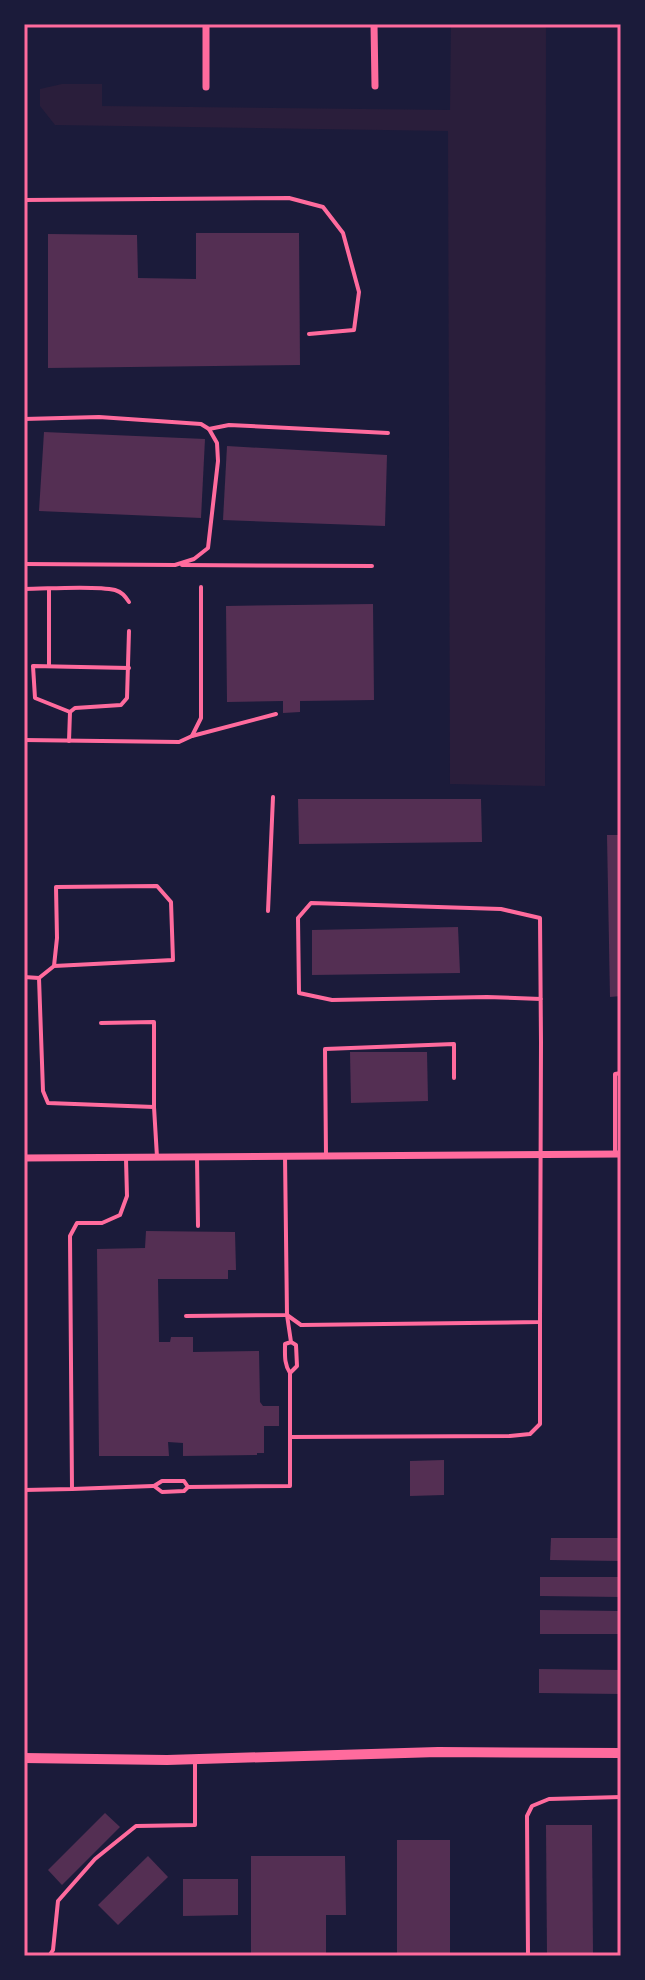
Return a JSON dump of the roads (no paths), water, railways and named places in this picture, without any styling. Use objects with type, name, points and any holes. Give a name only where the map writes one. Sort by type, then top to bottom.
[{"type":"main road","points":[[24,1758],[195,1759],[406,1753],[621,1753]]},
{"type":"street","points":[[206,24],[206,87]]},
{"type":"street","points":[[374,24],[375,86]]},
{"type":"street","points":[[24,1158],[618,1154]]},
{"type":"lane","points":[[24,200],[289,198],[323,207],[343,233],[359,292],[354,330],[309,334]]},
{"type":"lane","points":[[24,419],[99,417],[201,424],[209,429],[217,443],[218,461],[208,548],[194,559],[175,565]]},
{"type":"lane","points":[[209,429],[229,425],[388,433]]},
{"type":"lane","points":[[24,564],[372,566]]},
{"type":"lane","points":[[192,736],[201,718],[201,587]]},
{"type":"lane","points":[[24,589],[114,590],[129,602]]},
{"type":"lane","points":[[49,589],[49,666]]},
{"type":"lane","points":[[69,741],[70,712],[75,708],[121,705],[127,698],[129,631]]},
{"type":"lane","points":[[70,712],[35,698],[33,666],[129,668]]},
{"type":"lane","points":[[24,740],[179,742],[276,714]]},
{"type":"lane","points":[[268,911],[273,797]]},
{"type":"lane","points":[[24,977],[39,978],[54,966],[173,960],[171,902],[157,886],[56,887],[54,966]]},
{"type":"lane","points":[[290,1437],[510,1436],[530,1434],[540,1424],[541,999],[540,918],[501,909],[311,903],[298,918],[299,993],[332,1000],[541,999]]},
{"type":"lane","points":[[39,978],[43,1091],[48,1103],[154,1107]]},
{"type":"lane","points":[[101,1023],[154,1022],[157,1157]]},
{"type":"lane","points":[[326,1156],[325,1049],[454,1044],[454,1078]]},
{"type":"lane","points":[[618,1154],[615,1074],[621,1073]]},
{"type":"lane","points":[[285,1156],[287,1315],[291,1342],[296,1345],[297,1366],[290,1373]]},
{"type":"lane","points":[[72,1489],[70,1236],[77,1223],[102,1223],[120,1215],[127,1196],[126,1157]]},
{"type":"lane","points":[[197,1157],[198,1226]]},
{"type":"lane","points":[[186,1316],[287,1315],[301,1325],[540,1322]]},
{"type":"lane","points":[[154,1486],[162,1492],[184,1491],[188,1487],[290,1486],[290,1373],[285,1366],[285,1344],[291,1342]]},
{"type":"lane","points":[[24,1490],[154,1486],[162,1481],[184,1481],[188,1487]]},
{"type":"lane","points":[[621,1753],[621,1768]]},
{"type":"lane","points":[[49,1956],[53,1950],[58,1901],[95,1859],[136,1826],[195,1825],[195,1759]]},
{"type":"lane","points":[[528,1956],[527,1816],[532,1806],[549,1799],[621,1797]]}]
